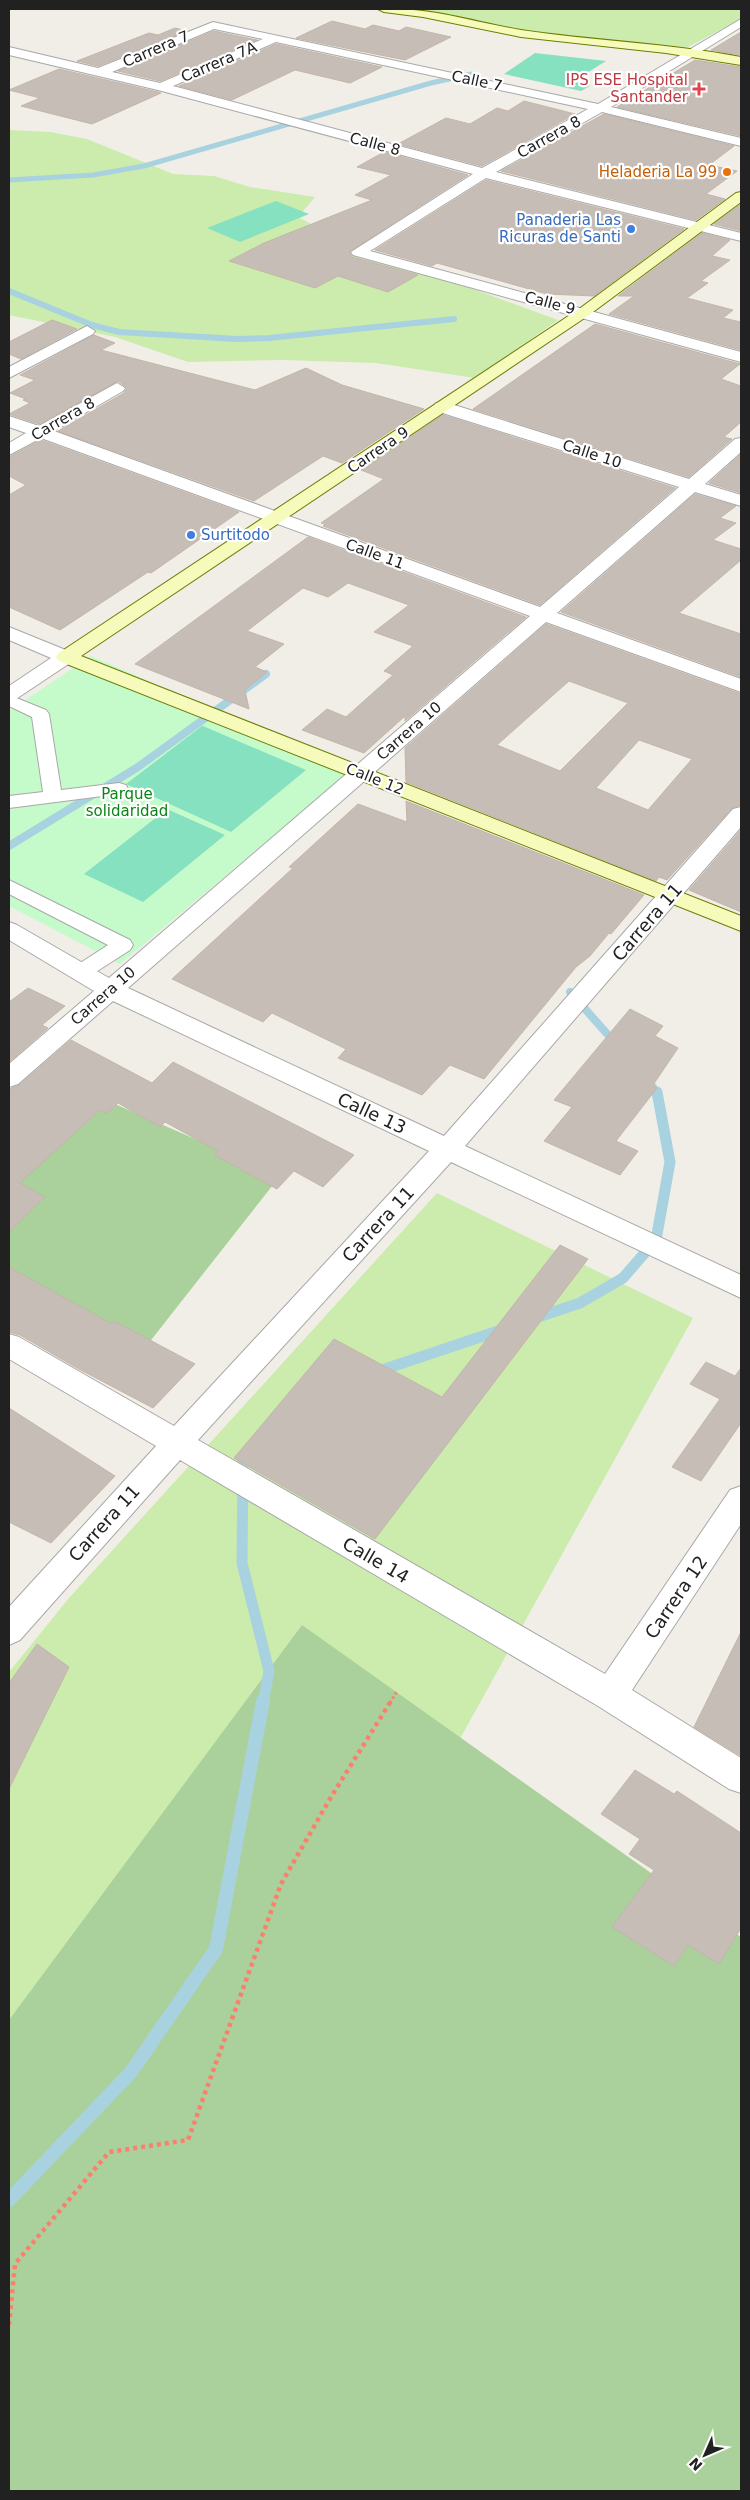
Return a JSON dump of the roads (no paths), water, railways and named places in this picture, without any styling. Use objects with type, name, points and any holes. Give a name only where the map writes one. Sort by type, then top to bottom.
[{"type":"main road","points":[[384,9],[438,15],[540,36],[692,51],[741,61]]},
{"type":"main road","name":"Carrera 9","points":[[66,657],[584,312],[741,196]]},
{"type":"main road","name":"Calle 12","points":[[66,657],[741,924]]},
{"type":"street","name":"Carrera 8","points":[[358,252],[484,174],[600,108],[741,22]]},
{"type":"street","name":"Calle 7","points":[[213,24],[600,108],[741,142]]},
{"type":"street","name":"Carrera 7","points":[[98,72],[213,24]]},
{"type":"street","name":"Carrera 7A","points":[[161,87],[276,38]]},
{"type":"street","name":"Calle 8","points":[[9,51],[161,87],[484,174],[741,237]]},
{"type":"street","name":"Calle 9","points":[[358,252],[584,312],[741,357]]},
{"type":"street","points":[[9,373],[87,331]]},
{"type":"street","points":[[9,355],[29,362]]},
{"type":"street","name":"Carrera 8","points":[[9,450],[117,388]]},
{"type":"street","name":"Calle 10","points":[[442,406],[741,501]]},
{"type":"street","name":"Calle 11","points":[[9,421],[741,686]]},
{"type":"street","name":"Carrera 10","points":[[9,1078],[741,443]]},
{"type":"street","name":"Calle 12","points":[[9,633],[66,657]]},
{"type":"street","name":"Carrera 9","points":[[9,695],[66,657]]},
{"type":"street","points":[[9,700],[40,714],[53,797]]},
{"type":"street","points":[[9,802],[119,790]]},
{"type":"street","name":"Carrera 11","points":[[9,1630],[176,1444],[448,1148],[741,814]]},
{"type":"street","points":[[9,886],[123,945],[81,972]]},
{"type":"street","name":"Calle 13","points":[[9,930],[110,990],[741,1287]]},
{"type":"street","name":"Calle 14","points":[[9,1345],[176,1444],[610,1695],[741,1777]]},
{"type":"street","name":"Carrera 12","points":[[610,1695],[741,1499]]},
{"type":"waterway","points":[[9,180],[93,175],[144,166],[431,83],[472,74]]},
{"type":"waterway","points":[[9,291],[92,325],[119,332],[237,339],[269,338],[454,319]]},
{"type":"waterway","points":[[9,846],[138,767],[266,674]]},
{"type":"waterway","points":[[570,992],[617,1045]]},
{"type":"waterway","points":[[648,1080],[657,1093]]},
{"type":"waterway","points":[[535,1318],[580,1303],[623,1278],[656,1240],[670,1162],[657,1092]]},
{"type":"waterway","points":[[376,1372],[504,1329]]},
{"type":"waterway","points":[[249,1453],[243,1460],[242,1563],[269,1671],[263,1703]]},
{"type":"waterway","points":[[9,2200],[131,2072],[216,1949],[263,1701]]},
{"type":"place","name":"IPS ESE Hospital Santander","points":[[699,89]]},
{"type":"place","name":"Heladeria La 99","points":[[727,172]]},
{"type":"place","name":"Panaderia Las Ricuras de Santi","points":[[631,229]]},
{"type":"place","name":"Surtitodo","points":[[191,535]]},
{"type":"park label","name":"Parque solidaridad","points":[[127,802]]}]
